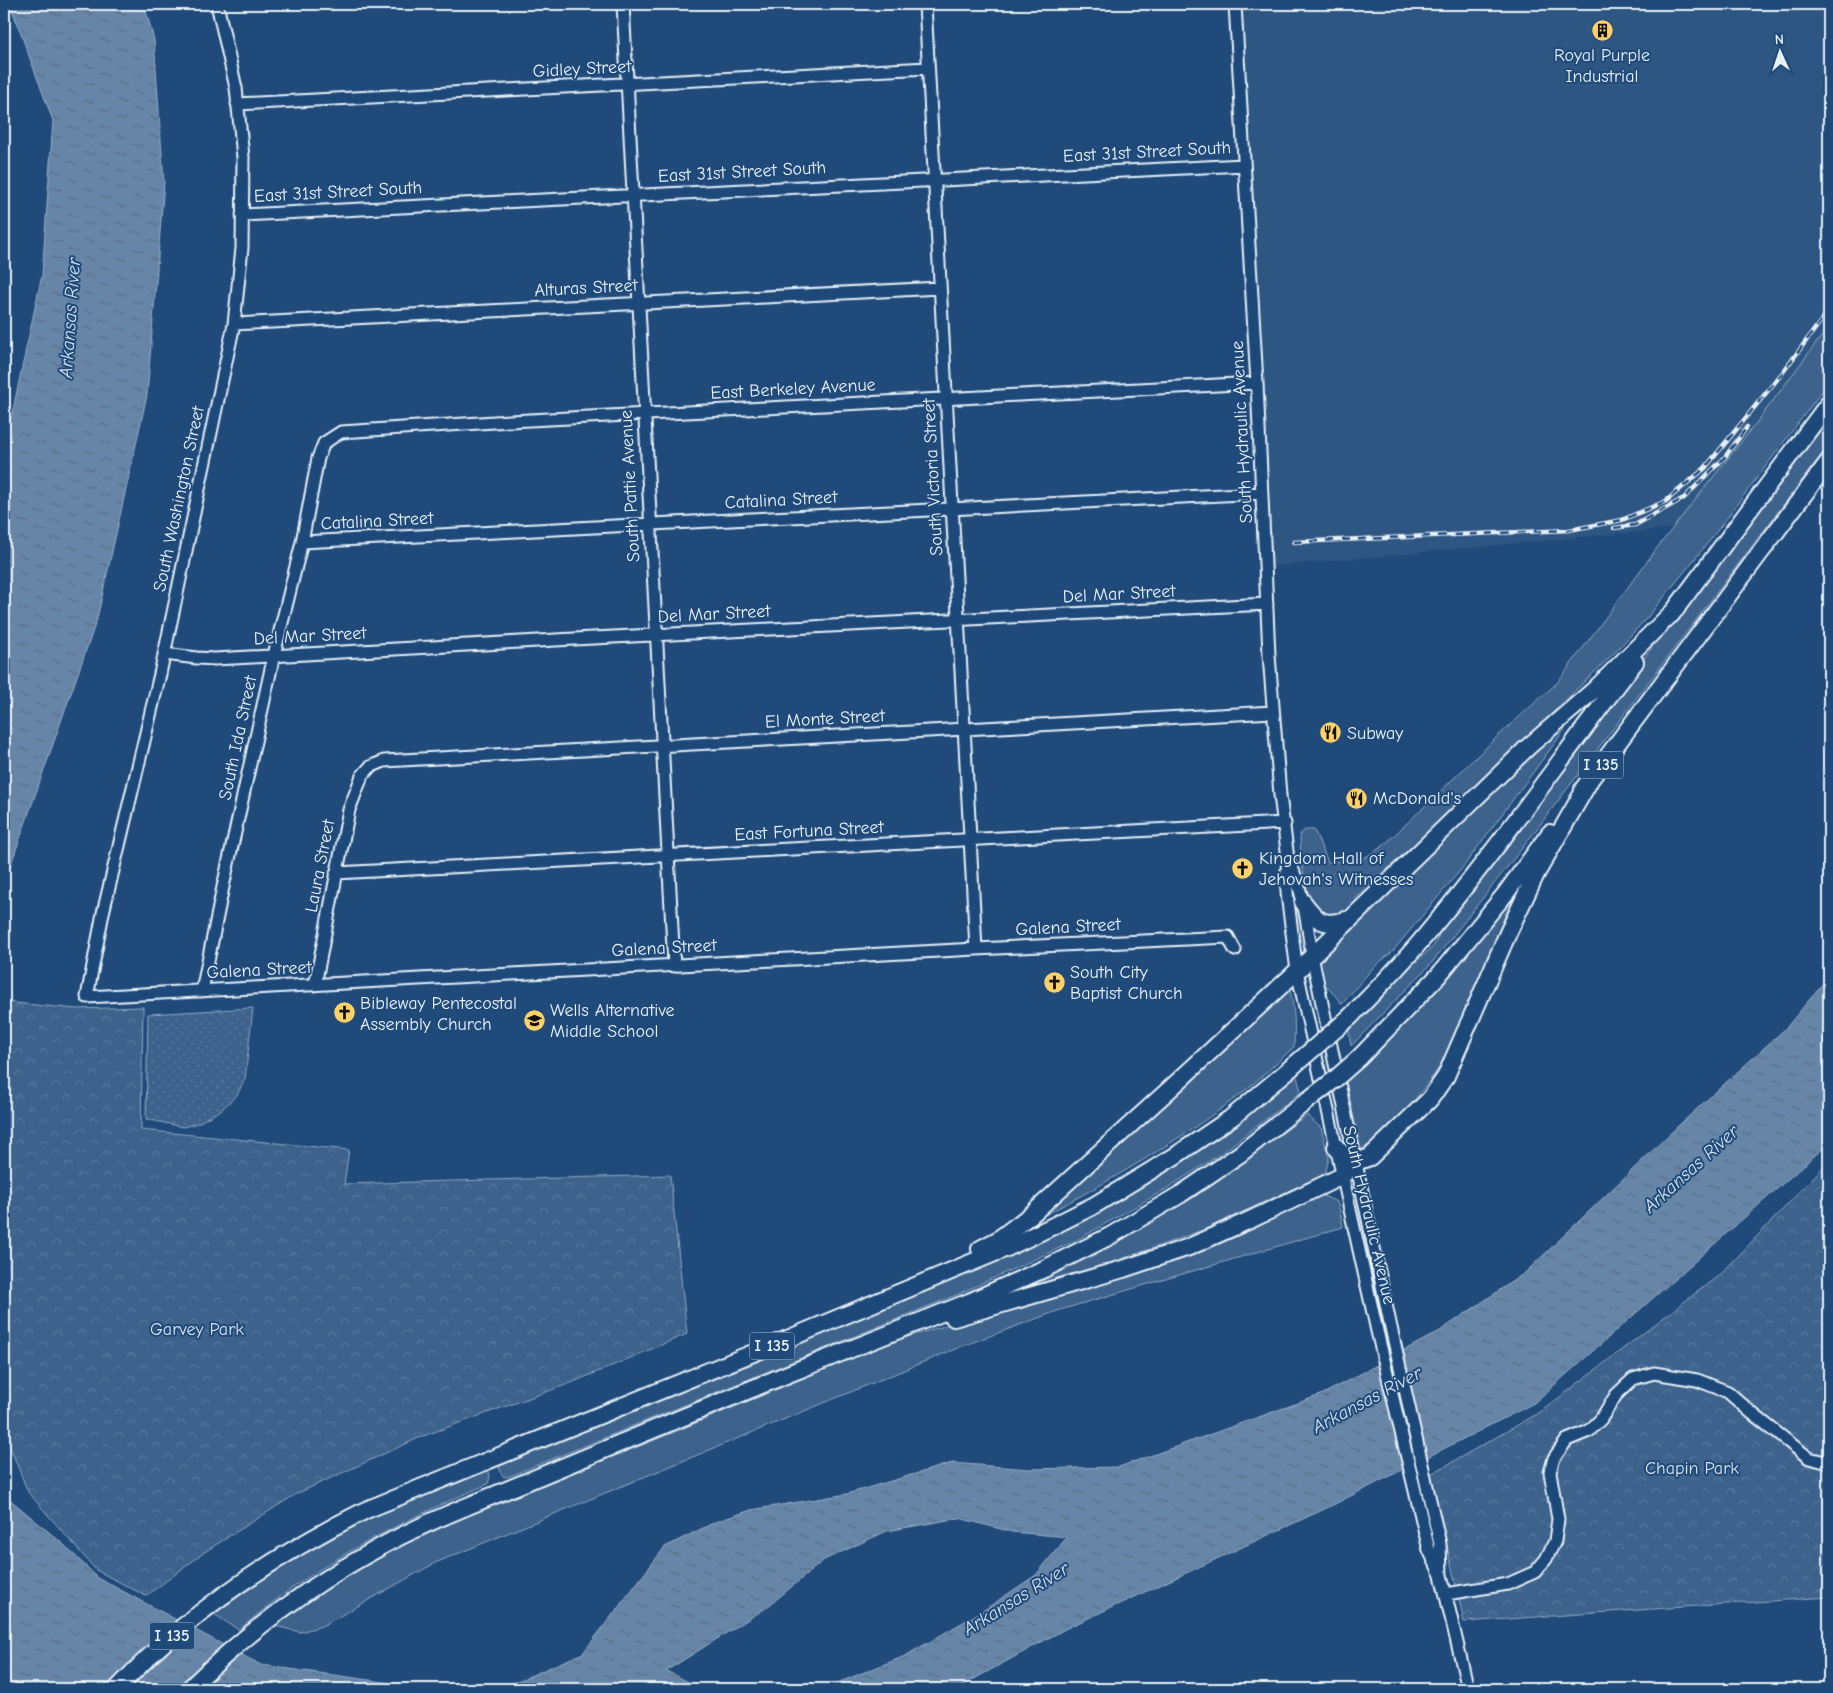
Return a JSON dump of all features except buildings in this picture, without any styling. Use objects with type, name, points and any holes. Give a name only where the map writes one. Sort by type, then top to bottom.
[{"type":"highway","name":"I 135","points":[[117,1689],[166,1640],[232,1589],[267,1565],[366,1510],[1009,1247],[1093,1206],[1168,1161],[1231,1118],[1350,1017],[1424,937],[1506,835],[1586,724],[1677,608],[1829,403]]},
{"type":"highway","name":"I 135","points":[[189,1689],[216,1662],[267,1620],[338,1571],[412,1531],[462,1508],[1010,1284],[1110,1236],[1180,1194],[1240,1154],[1360,1058],[1438,976],[1506,893],[1829,461]]},
{"type":"highway","points":[[880,1301],[999,1239],[1032,1214],[1297,971],[1528,747],[1594,690],[1677,608]]},
{"type":"highway","points":[[865,1344],[1123,1269],[1189,1247],[1342,1176],[1356,1162],[1370,1157],[1430,1099],[1446,1076],[1508,933],[1536,874],[1589,782]]},
{"type":"highway","points":[[1303,902],[1315,917],[1323,922],[1334,924],[1350,919]]},
{"type":"highway","points":[[1336,1147],[1346,1160],[1356,1162]]},
{"type":"street","name":"South Washington Street","points":[[87,997],[103,913],[164,654],[234,324],[242,248],[243,157],[236,88],[216,4]]},
{"type":"street","name":"South Pattie Avenue","points":[[623,4],[674,966]]},
{"type":"street","name":"South Victoria Street","points":[[925,4],[976,949]]},
{"type":"street","name":"South Hydraulic Avenue","points":[[1235,4],[1258,383],[1266,604],[1280,794],[1288,859],[1286,880],[1297,971],[1417,1501],[1429,1550],[1441,1575],[1468,1689]]},
{"type":"street","name":"Gidley Street","points":[[238,104],[928,68]]},
{"type":"street","name":"East 31st Street South","points":[[242,215],[1244,165]]},
{"type":"street","name":"Alturas Street","points":[[234,324],[940,288]]},
{"type":"street","name":"East Berkeley Avenue","points":[[332,438],[341,432],[349,430],[1258,383]]},
{"type":"street","name":"South Ida Street","points":[[202,991],[224,880],[274,655],[302,542],[318,458],[324,443],[332,438]]},
{"type":"street","name":"Catalina Street","points":[[302,542],[1262,493]]},
{"type":"street","name":"Del Mar Street","points":[[164,654],[197,658],[274,655],[1266,604]]},
{"type":"street","name":"El Monte Street","points":[[378,763],[662,745],[1273,712]]},
{"type":"street","name":"Laura Street","points":[[315,985],[350,810],[359,781],[366,770],[378,763]]},
{"type":"street","name":"East Fortuna Street","points":[[336,873],[1285,823]]},
{"type":"street","name":"South Hydraulic Avenue","points":[[1288,859],[1297,877],[1303,902],[1312,956],[1390,1323],[1430,1494],[1440,1544],[1441,1575]]},
{"type":"street","name":"Galena Street","points":[[87,997],[1228,937],[1235,950]]},
{"type":"street","points":[[1446,1594],[1508,1584],[1535,1572],[1546,1559],[1555,1541],[1558,1519],[1550,1472],[1554,1458],[1567,1440],[1589,1431],[1601,1419],[1616,1395],[1633,1378],[1654,1373],[1697,1380],[1728,1392],[1808,1458],[1829,1463]]},
{"type":"shaded area","points":[[1236,4],[1829,4],[1829,342],[1678,528],[1265,567]]},
{"type":"green space","points":[[1829,326],[1829,382],[1711,539],[1646,619],[1610,657],[1476,787],[1343,910],[1331,916],[1321,914],[1313,904],[1308,891],[1304,875],[1300,834],[1305,830],[1314,830],[1328,862],[1361,860],[1383,846],[1497,737],[1557,683],[1657,548],[1757,422]]},
{"type":"green space","points":[[1829,414],[1829,445],[1523,847],[1430,965],[1351,1046],[1348,1026],[1398,977],[1433,947],[1446,919]]},
{"type":"green space","points":[[1577,713],[1463,867],[1392,952],[1372,969],[1342,1004],[1324,983],[1318,958]]},
{"type":"green space","points":[[1512,899],[1447,1054],[1434,1075],[1402,1116],[1369,1145],[1361,1149],[1343,1082]]},
{"type":"green space","points":[[1289,987],[1294,1017],[1294,1047],[1249,1088],[1217,1112],[1112,1178],[1030,1223]]},
{"type":"green space","name":"Garvey Park","points":[[4,1002],[77,1009],[143,1007],[141,1130],[349,1150],[344,1184],[670,1175],[687,1334],[571,1383],[423,1436],[296,1494],[206,1551],[146,1596],[96,1570],[28,1492],[4,1432]]},
{"type":"green space","points":[[253,1008],[245,1079],[237,1095],[221,1110],[198,1123],[183,1127],[146,1119],[148,1014]]},
{"type":"green space","points":[[1296,1073],[1301,1092],[1219,1155],[1166,1189],[1077,1240],[956,1295],[510,1476],[504,1477],[500,1472],[500,1464],[508,1460],[1004,1256]]},
{"type":"green space","points":[[1307,1115],[1321,1128],[1329,1158],[1325,1174],[1205,1229],[1131,1256],[1035,1285],[1035,1282],[1119,1239],[1196,1196]]},
{"type":"green space","name":"Chapin Park","points":[[1829,1161],[1829,1597],[1464,1622],[1431,1474],[1539,1413],[1722,1273]]},
{"type":"green space","points":[[1321,1195],[1337,1202],[1343,1227],[1060,1310],[960,1347],[435,1563],[322,1626],[300,1632],[275,1626],[306,1600],[344,1577],[376,1558],[450,1522],[891,1342],[961,1321]]},
{"type":"green space","points":[[486,1469],[490,1477],[488,1484],[389,1530],[326,1565],[296,1585],[239,1630],[212,1613],[312,1545],[356,1521]]},
{"type":"water","name":"Arkansas River","points":[[10,4],[144,4],[154,40],[164,182],[147,395],[97,619],[4,884],[4,451],[42,275],[53,121]]},
{"type":"water","name":"Arkansas River","points":[[1829,976],[1829,1143],[1534,1403],[1329,1507],[1067,1628],[956,1689],[822,1689],[905,1656],[984,1610],[1036,1575],[1067,1537],[1012,1532],[959,1518],[887,1531],[824,1560],[766,1608],[666,1671],[703,1689],[10,1689],[4,1679],[4,1485],[7,1497],[62,1543],[98,1578],[261,1665],[413,1686],[509,1685],[583,1653],[665,1547],[715,1522],[751,1510],[847,1494],[952,1463],[1029,1469],[1119,1467],[1323,1394],[1440,1331],[1526,1272],[1677,1127],[1786,1028]]},
{"type":"railway","points":[[1294,542],[1569,530],[1622,520],[1666,501],[1705,468],[1783,372],[1829,310]]},
{"type":"railway","points":[[1614,528],[1635,525],[1684,498],[1725,457],[1747,427]]},
{"type":"place","name":"Royal Purple Industrial","points":[[1602,30]]},
{"type":"place","name":"Subway","points":[[1331,733]]},
{"type":"place","name":"McDonald's","points":[[1357,798]]},
{"type":"place","name":"Kingdom Hall of Jehovah's Witnesses","points":[[1243,868]]},
{"type":"place","name":"South City Baptist Church","points":[[1054,982]]},
{"type":"place","name":"Bibleway Pentecostal Assembly Church","points":[[344,1013]]},
{"type":"place","name":"Wells Alternative Middle School","points":[[534,1020]]}]
